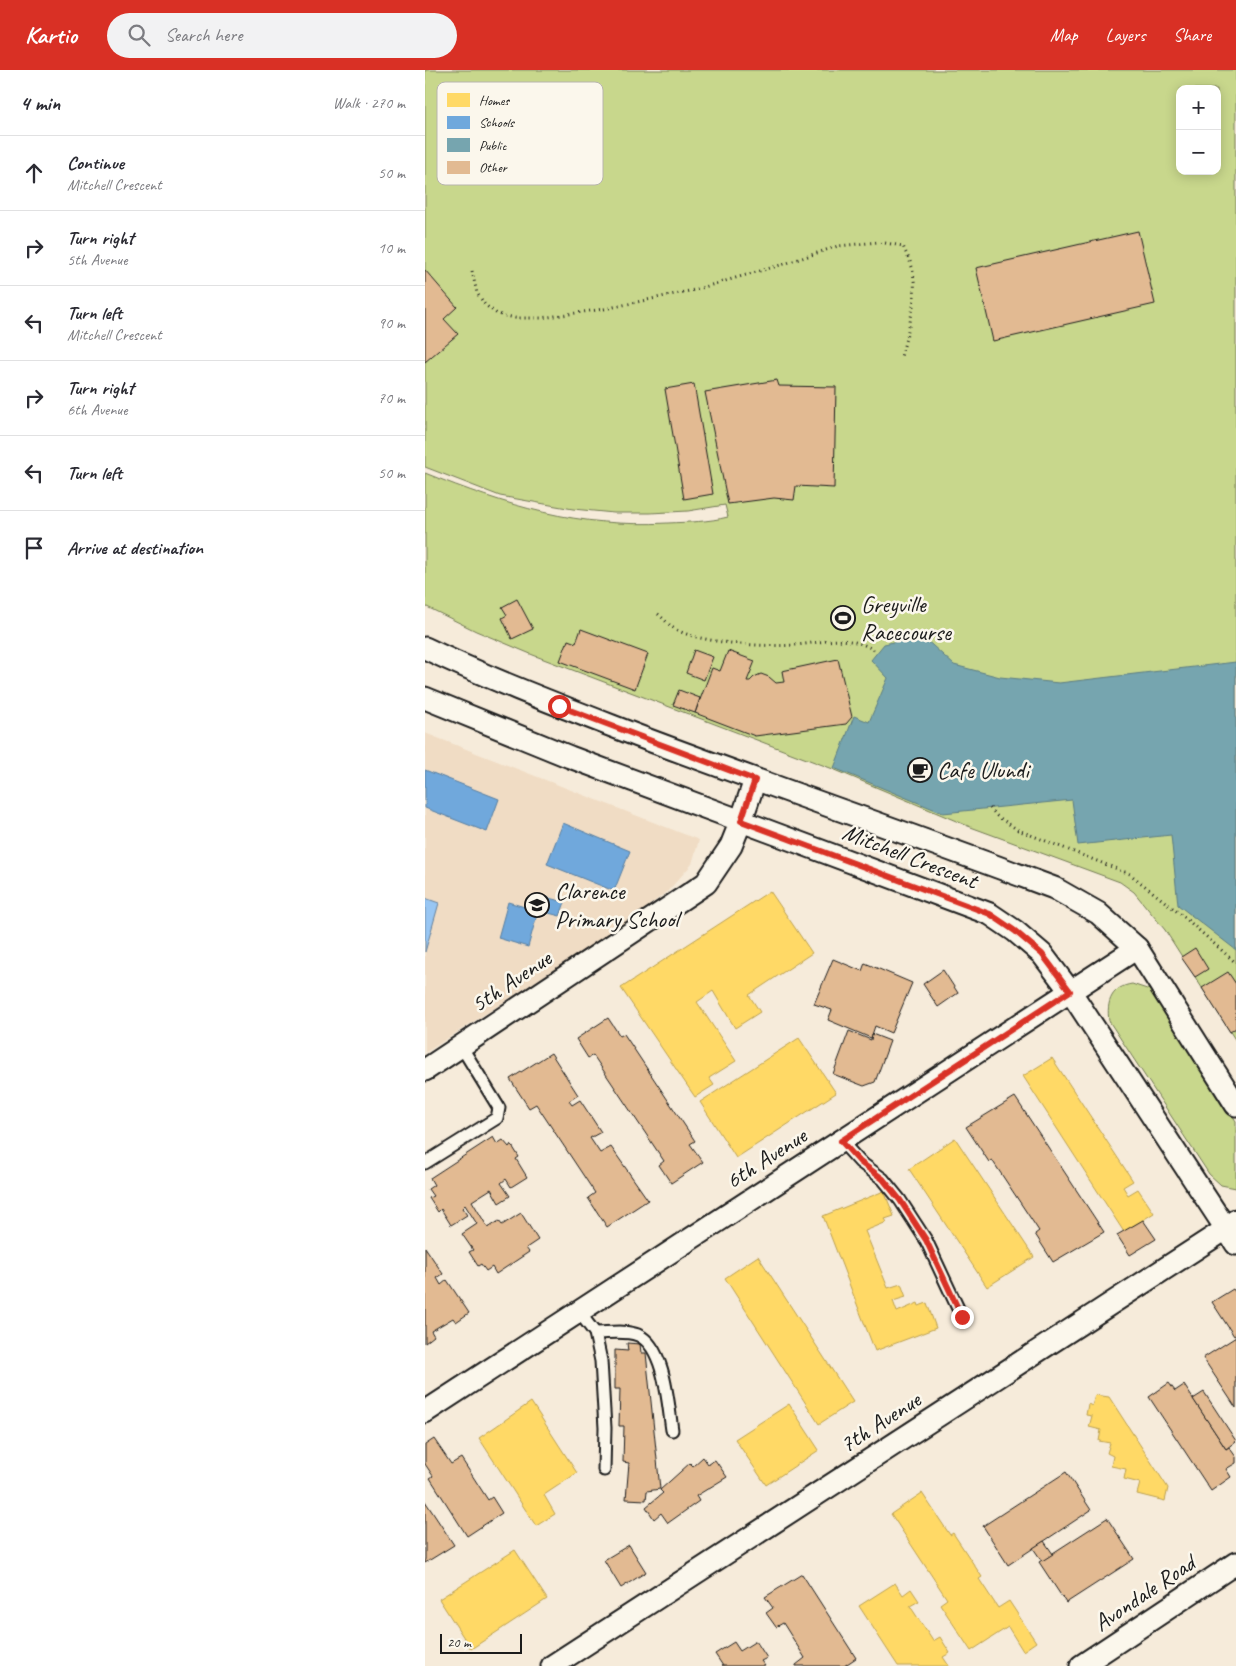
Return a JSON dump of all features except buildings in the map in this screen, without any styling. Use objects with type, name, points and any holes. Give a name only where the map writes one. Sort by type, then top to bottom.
[{"type":"street","name":"Mitchell Crescent","points":[[425,648],[467,668],[559,706],[755,780],[1055,888],[1098,913],[1137,948],[1236,1105]]},
{"type":"street","name":"Mitchell Crescent","points":[[425,698],[570,757],[990,914],[1015,931],[1042,954],[1070,991],[1233,1231]]},
{"type":"street","name":"5th Avenue","points":[[425,1070],[706,883],[731,846],[755,780]]},
{"type":"street","name":"6th Avenue","points":[[425,1412],[1137,948]]},
{"type":"street","name":"7th Avenue","points":[[552,1666],[1233,1231]]},
{"type":"street","name":"Avondale Road","points":[[1081,1666],[1236,1563]]},
{"type":"lane","points":[[425,1163],[497,1118],[499,1108],[461,1046]]},
{"type":"lane","points":[[841,1141],[860,1162],[883,1179],[900,1200],[926,1240],[962,1317]]},
{"type":"lane","points":[[579,1312],[595,1333],[601,1361],[605,1428],[604,1470]]},
{"type":"lane","points":[[595,1333],[629,1333],[639,1336],[651,1346],[661,1362],[673,1430]]},
{"type":"path","points":[[472,271],[477,293],[485,305],[497,314],[515,318],[541,318],[604,309],[695,290],[838,246],[879,242],[903,246],[913,271],[914,294],[910,324],[901,357]]},
{"type":"path","points":[[659,614],[673,628],[701,638],[769,646],[795,645],[837,639],[857,641],[877,652]]},
{"type":"path","points":[[990,808],[997,816],[1018,830],[1130,874],[1184,917],[1236,963]]},
{"type":"shaded area","name":"Clarence Primary School","points":[[425,733],[699,840],[692,864],[668,891],[630,920],[425,1053]]},
{"type":"green space","name":"Greyville Racecourse","points":[[425,70],[1236,70],[1236,1041],[1165,930],[1134,892],[1120,882],[968,826],[833,769],[533,655],[476,631],[425,606],[425,473],[514,505],[573,518],[635,524],[698,522],[728,517],[725,505],[688,511],[650,513],[614,513],[573,509],[500,496],[425,467]]},
{"type":"green space","points":[[1132,984],[1150,990],[1154,995],[1236,1121],[1236,1188],[1221,1185],[1209,1174],[1109,1021],[1108,1014],[1112,996],[1120,988]]},
{"type":"water","points":[[425,898],[439,903],[425,952]]},
{"type":"place","name":"Greyville Racecourse","points":[[843,618]]},
{"type":"place","name":"Cafe Ulundi","points":[[920,770]]},
{"type":"place","name":"Clarence Primary School","points":[[537,905]]},
{"type":"route","points":[[559,706],[755,780],[741,821],[990,914],[1015,931],[1042,954],[1070,991],[841,1141],[860,1162],[883,1179],[900,1200],[926,1240],[962,1317]]}]
